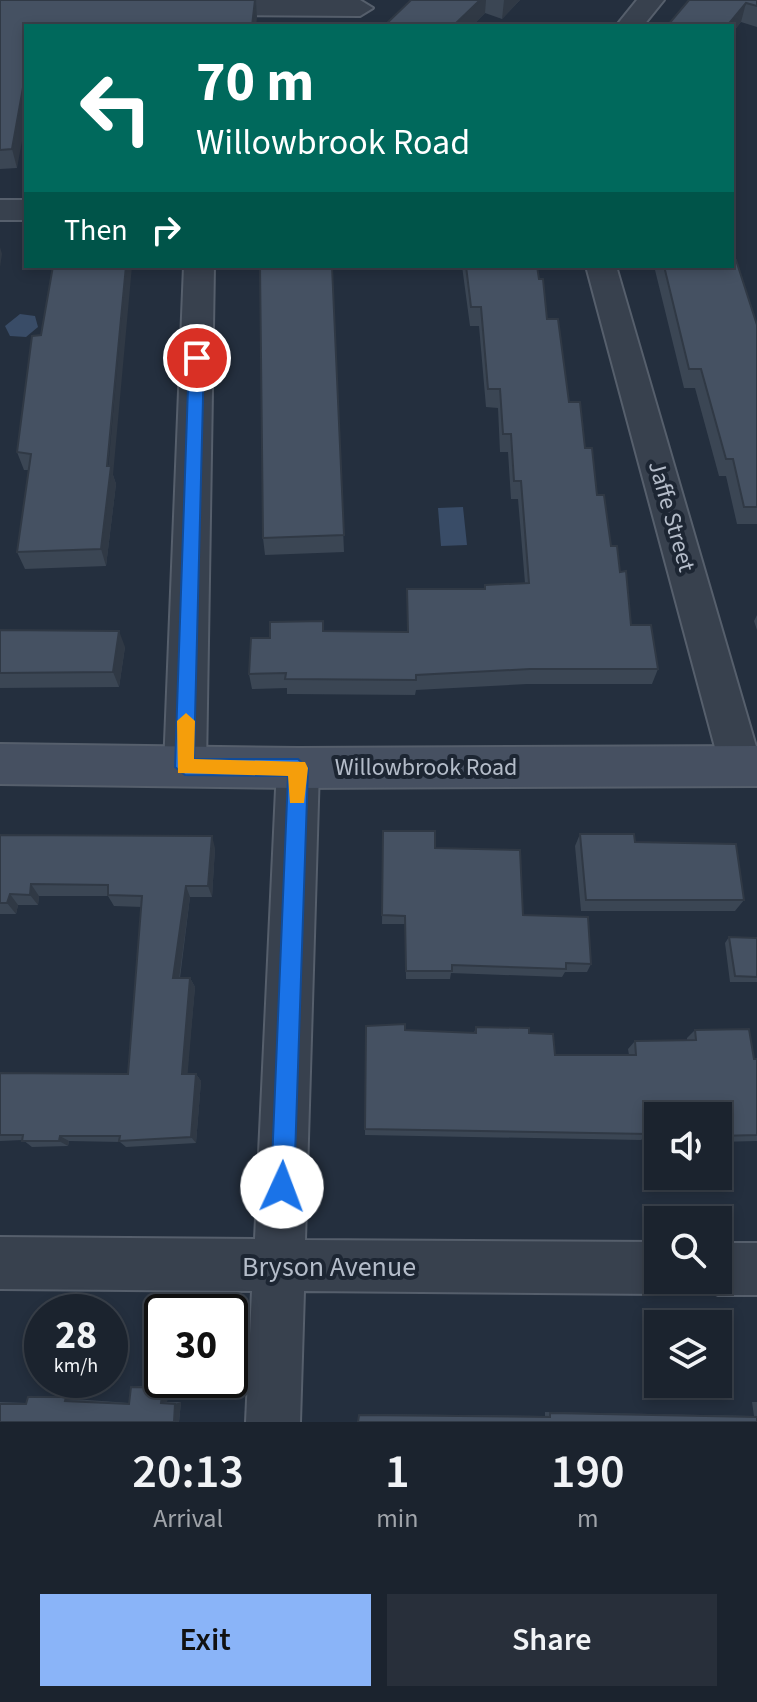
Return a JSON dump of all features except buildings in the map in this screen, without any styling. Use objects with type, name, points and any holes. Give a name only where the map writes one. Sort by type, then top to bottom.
[{"type":"street","points":[[631,24],[651,0]]},
{"type":"street","points":[[186,7],[364,4]]},
{"type":"street","points":[[342,24],[364,4]]},
{"type":"street","points":[[0,210],[24,210]]},
{"type":"street","points":[[185,767],[199,268]]},
{"type":"street","name":"Jaffe Street","points":[[602,268],[749,766]]},
{"type":"street","name":"Willowbrook Road","points":[[0,764],[298,768],[749,766]]},
{"type":"street","points":[[273,1422],[298,768]]},
{"type":"street","name":"Bryson Avenue","points":[[0,1263],[644,1268]]},
{"type":"street","points":[[732,1269],[757,1269]]},
{"type":"water","points":[[20,314],[35,316],[38,327],[26,337],[10,336],[5,326]]},
{"type":"water","points":[[463,507],[467,545],[441,546],[438,508]]},
{"type":"slow traffic","points":[[186,721],[185,767],[298,768],[297,797]]},
{"type":"route","points":[[197,358],[185,767],[298,768],[282,1187]]}]
